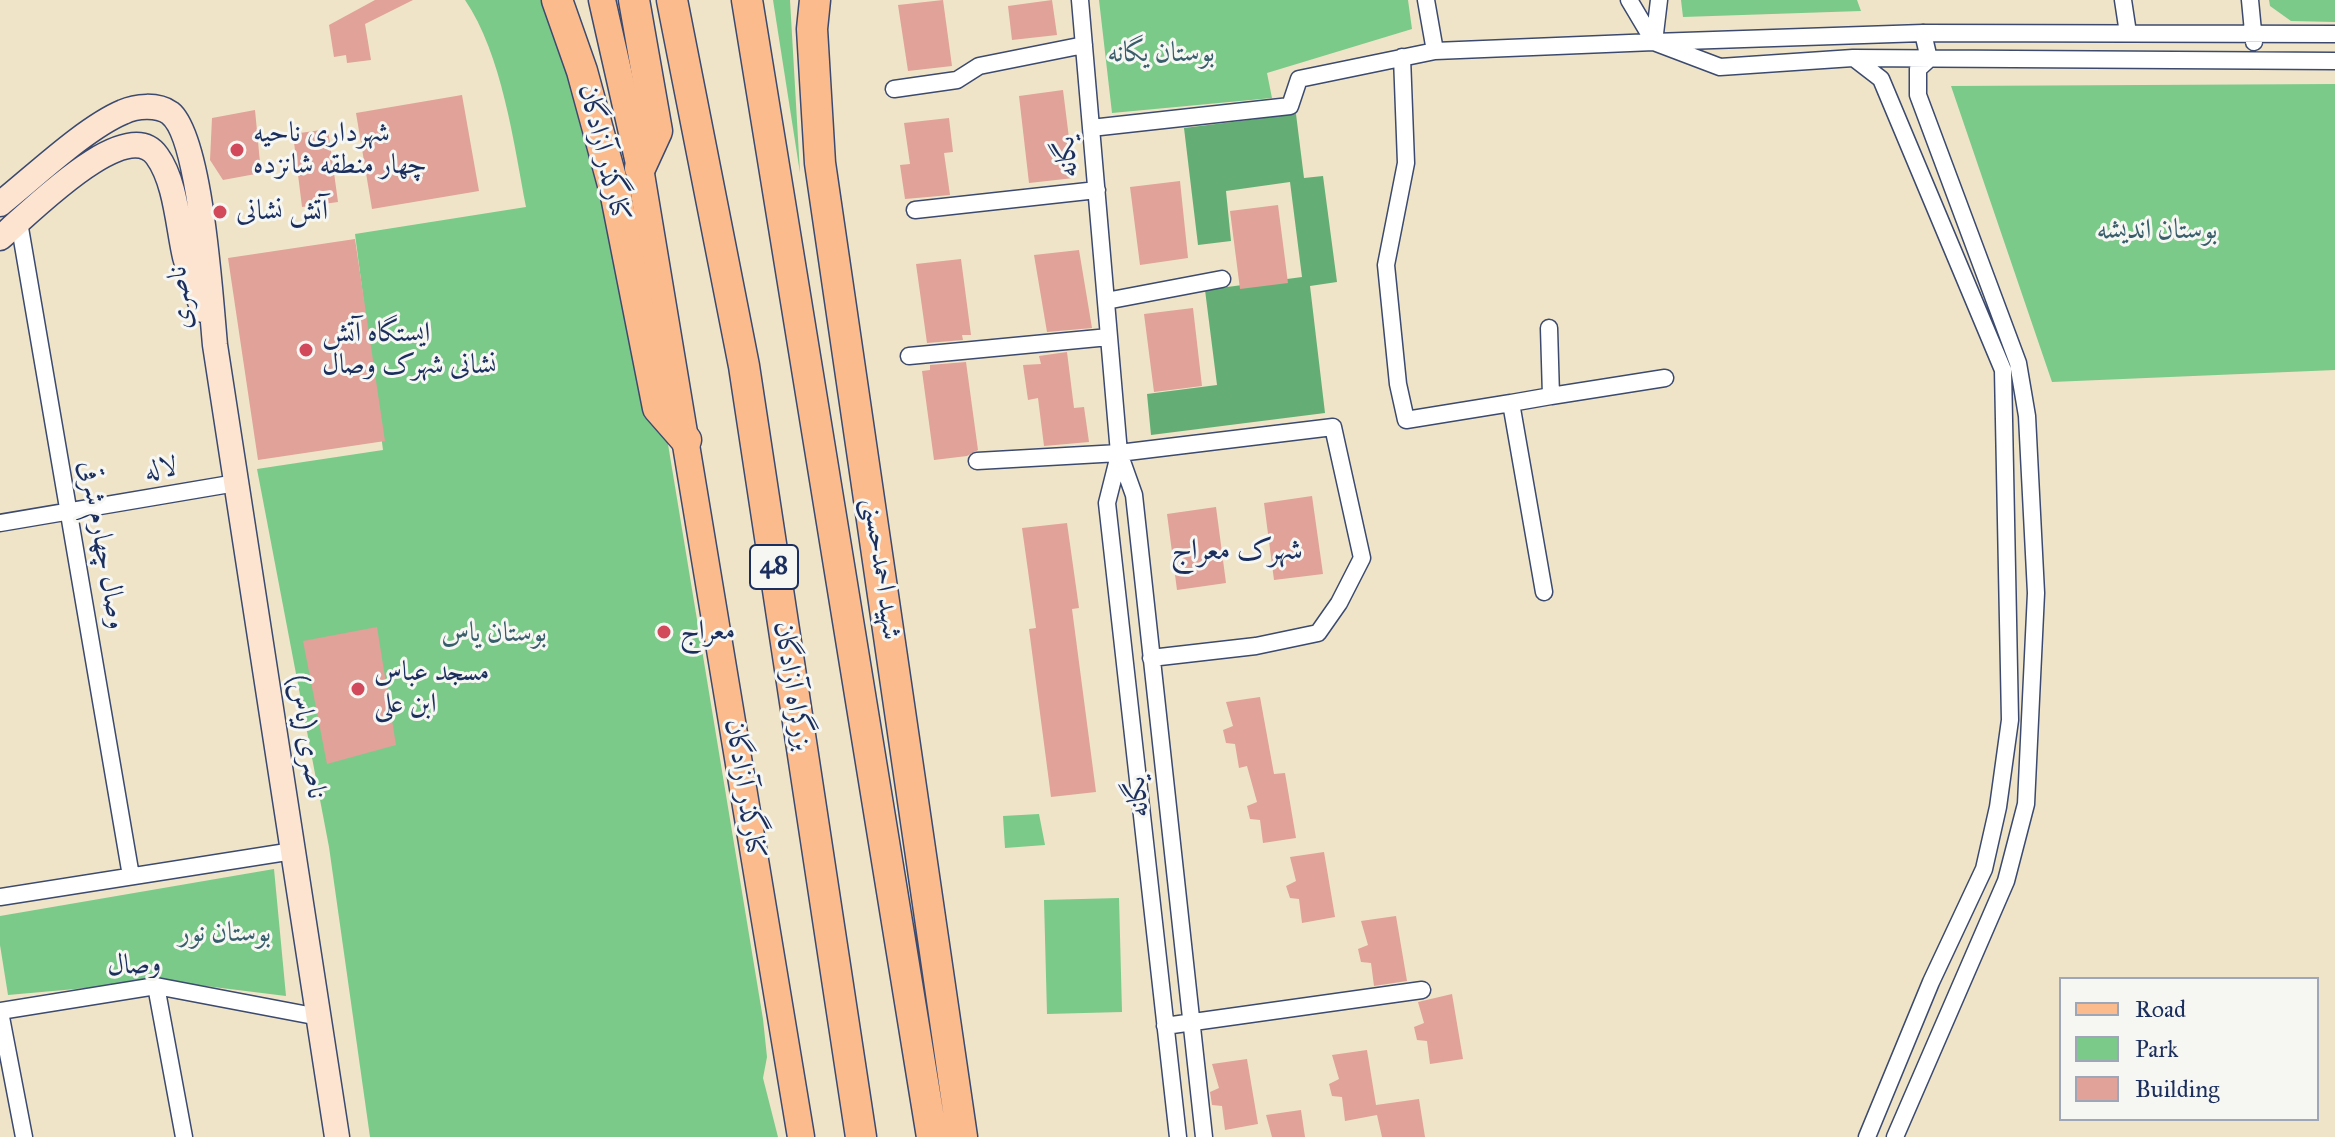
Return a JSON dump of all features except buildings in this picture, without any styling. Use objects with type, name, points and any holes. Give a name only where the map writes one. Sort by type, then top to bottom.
[{"type":"highway","name":"کنارگذر آزادگان","points":[[557,0],[582,71],[616,196],[658,408],[686,440]]},
{"type":"highway","points":[[634,0],[657,131],[640,168]]},
{"type":"highway","name":"بزرگراه آزادگان","points":[[672,0],[744,366],[861,1137]]},
{"type":"highway","name":"48","points":[[747,0],[932,1137]]},
{"type":"highway","name":"شهید احمدحسنی","points":[[815,0],[812,29],[820,163],[962,1137]]},
{"type":"main road","name":"کنارگذر آزادگان","points":[[602,0],[640,168],[801,1137]]},
{"type":"street","name":"یگانه","points":[[1080,0],[1119,453],[1134,495],[1189,1023],[1204,1137]]},
{"type":"street","points":[[1426,0],[1435,51]]},
{"type":"street","points":[[1629,0],[1654,42],[1720,67],[1853,58],[2335,61]]},
{"type":"street","points":[[1654,42],[1659,0]]},
{"type":"street","points":[[2123,0],[2128,33]]},
{"type":"street","points":[[2250,0],[2256,59]]},
{"type":"street","points":[[1923,33],[1929,59]]},
{"type":"street","points":[[1091,128],[1290,106],[1299,79],[1435,51],[1923,33],[2335,34]]},
{"type":"street","points":[[894,89],[957,80],[979,66],[1084,45]]},
{"type":"street","points":[[1402,57],[1406,163],[1386,265],[1398,384],[1406,420],[1665,378]]},
{"type":"street","points":[[1853,58],[1881,79],[2003,370],[2010,688],[2010,720],[1998,807],[1984,869],[1931,982],[1867,1137]]},
{"type":"street","points":[[1895,1137],[2006,881],[2026,804],[2036,593],[2027,416],[2018,363],[1918,95],[1918,69],[1929,59]]},
{"type":"street","name":"ناصری","points":[[0,204],[104,123],[125,111],[156,106],[172,114],[184,134],[206,240],[215,345]]},
{"type":"street","name":"ناصری","points":[[10,230],[99,156],[122,147],[142,145],[156,154],[166,176],[186,262],[215,345]]},
{"type":"street","points":[[915,210],[1097,190]]},
{"type":"street","name":"وصال چهارم شرقی","points":[[10,230],[71,511],[131,876]]},
{"type":"street","points":[[1106,301],[1222,279]]},
{"type":"street","points":[[1549,328],[1551,396]]},
{"type":"street","points":[[909,356],[1109,337]]},
{"type":"street","name":"ناصری (یاس)","points":[[215,345],[337,1137]]},
{"type":"street","points":[[1511,403],[1544,592]]},
{"type":"street","points":[[977,461],[1119,453],[1333,427],[1362,558],[1339,603],[1318,633],[1256,646],[1151,658]]},
{"type":"street","name":"یگانه","points":[[1119,453],[1107,503],[1178,1137]]},
{"type":"street","name":"لاله","points":[[0,523],[236,483]]},
{"type":"street","points":[[0,897],[293,851]]},
{"type":"street","points":[[156,986],[184,1137]]},
{"type":"street","name":"وصال","points":[[0,1012],[156,986],[319,1017]]},
{"type":"street","points":[[1165,1026],[1422,990]]},
{"type":"street","points":[[0,1012],[24,1137]]},
{"type":"green space","name":"بوستان یاس","points":[[465,0],[548,0],[576,69],[578,118],[598,191],[620,229],[666,432],[763,1019],[767,1057],[763,1078],[778,1137],[370,1137],[329,847],[257,469],[383,450],[355,234],[526,207],[505,100],[488,46]]},
{"type":"green space","points":[[773,0],[790,0],[800,173]]},
{"type":"green space","name":"بوستان یگانه","points":[[1099,0],[1408,0],[1412,29],[1267,73],[1272,98],[1112,113]]},
{"type":"green space","points":[[1681,0],[1857,0],[1861,11],[1683,17]]},
{"type":"green space","points":[[2269,0],[2335,0],[2335,22],[2291,21],[2270,6]]},
{"type":"green space","name":"بوستان اندیشه","points":[[2335,84],[2335,370],[2052,382],[1951,86]]},
{"type":"green space","points":[[1296,114],[1304,178],[1323,176],[1337,282],[1310,286],[1325,413],[1151,435],[1147,394],[1217,385],[1205,290],[1302,277],[1290,182],[1226,191],[1231,241],[1198,245],[1184,128]]},
{"type":"green space","points":[[1039,814],[1045,845],[1005,848],[1003,816]]},
{"type":"green space","name":"بوستان نور","points":[[274,869],[286,996],[165,981],[8,995],[0,945],[0,916]]},
{"type":"green space","points":[[1119,898],[1122,1012],[1047,1014],[1044,900]]},
{"type":"place","name":"شهرداری ناحیه چهار منطقه شانزده","points":[[237,150]]},
{"type":"place","name":"آتش نشانی","points":[[220,212]]},
{"type":"place","name":"ایستگاه آتش نشانی شهرک وصال","points":[[306,350]]},
{"type":"place","name":"معراج","points":[[664,632]]},
{"type":"place","name":"مسجد عباس ابن علی","points":[[358,689]]},
{"type":"district","name":"شهرک معراج","points":[[1237,552]]}]
